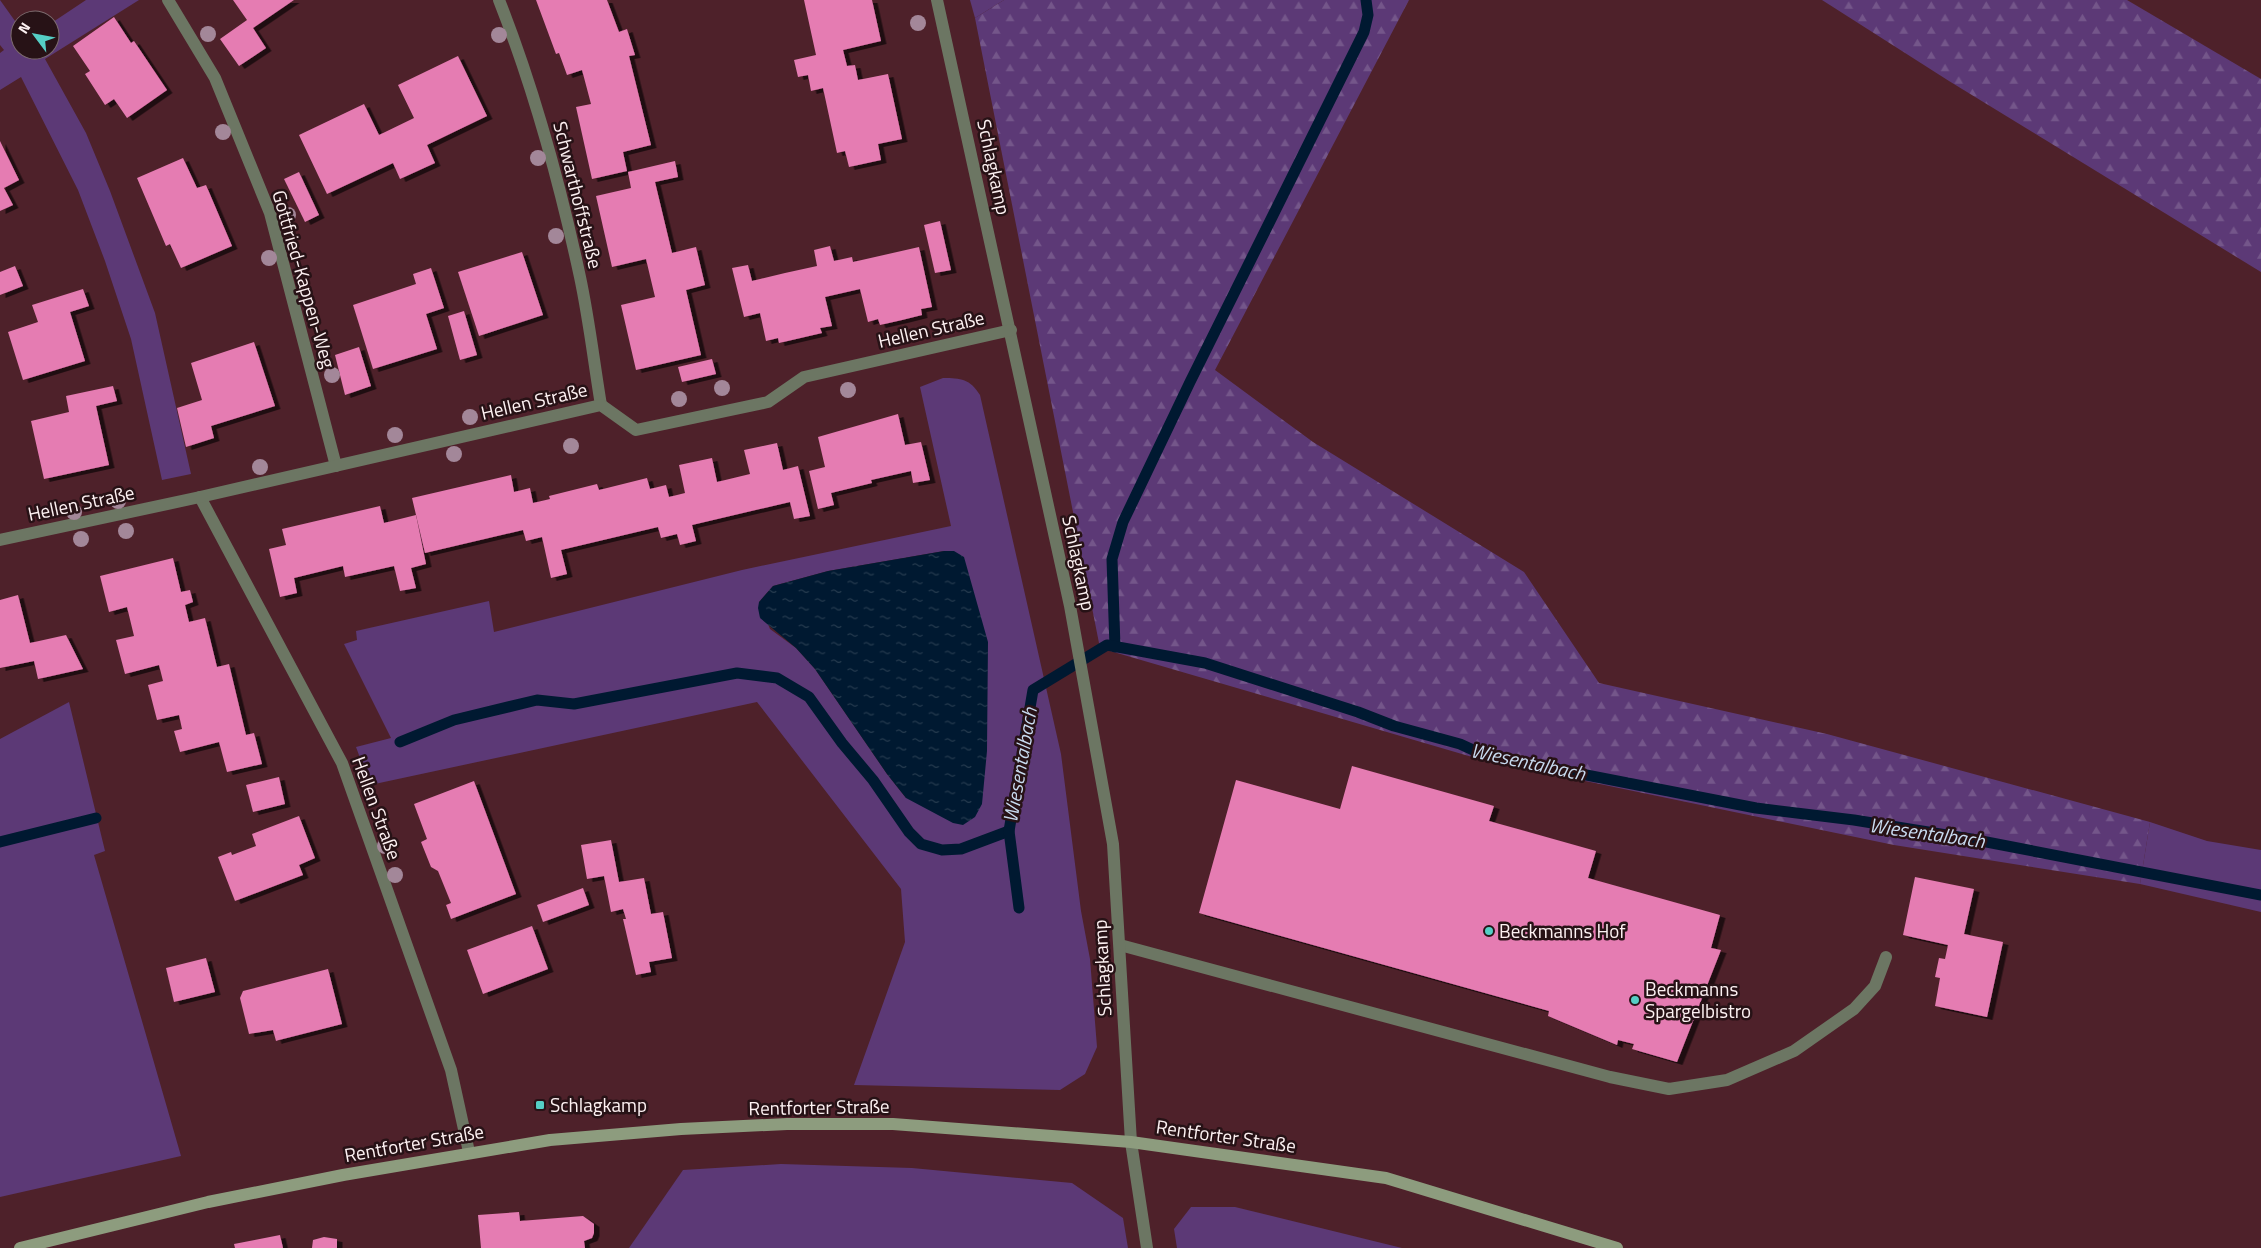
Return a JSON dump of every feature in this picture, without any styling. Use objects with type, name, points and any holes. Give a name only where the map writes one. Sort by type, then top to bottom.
[{"type":"main road","name":"Rentforter Straße","points":[[20,1248],[208,1202],[469,1152],[579,1137],[681,1129],[787,1124],[893,1124],[1131,1142],[1386,1178],[1617,1248]]},
{"type":"street","name":"Gottfried-Kappen-Weg","points":[[168,0],[215,78],[270,213],[336,466]]},
{"type":"street","name":"Schwarthoffstraße","points":[[499,0],[518,48],[542,131],[580,278],[601,405]]},
{"type":"street","name":"Schlagkamp","points":[[937,0],[1070,606],[1112,834],[1131,1142],[1147,1248]]},
{"type":"street","name":"Hellen Straße","points":[[0,539],[200,497],[601,405],[636,430],[768,402],[804,377],[1010,330]]},
{"type":"street","name":"Hellen Straße","points":[[200,497],[342,762],[451,1070],[469,1152]]},
{"type":"street","points":[[1120,945],[1601,1074],[1669,1088],[1727,1080],[1794,1051],[1854,1009],[1874,986],[1886,957]]},
{"type":"green space","points":[[0,0],[10,14],[10,60],[46,60],[86,133],[110,191],[155,313],[191,474],[162,480],[131,339],[105,261],[78,190],[21,77],[0,90],[0,53],[4,50],[0,45]]},
{"type":"green space","points":[[86,0],[139,0],[60,50],[60,17]]},
{"type":"green space","points":[[970,0],[1004,0],[975,18]]},
{"type":"green space","points":[[1004,0],[1409,0],[1215,370],[1313,442],[1524,572],[1599,683],[1827,734],[2150,822],[2140,884],[1894,845],[1479,759],[1100,648],[975,18]]},
{"type":"green space","points":[[1822,0],[2127,0],[2261,79],[2261,272],[1949,81]]},
{"type":"green space","points":[[943,378],[955,378],[969,383],[980,395],[1061,754],[1081,911],[1090,959],[1097,1047],[1085,1074],[1060,1090],[854,1085],[905,942],[901,889],[757,702],[370,785],[356,747],[391,738],[344,644],[357,640],[356,631],[489,601],[494,632],[742,570],[951,526],[920,387]],"holes":[[[944,551],[906,798],[887,774],[815,669],[796,648],[770,629],[759,602],[773,586],[828,571]]]},
{"type":"green space","points":[[69,702],[105,851],[94,855],[181,1156],[0,1197],[0,739]]},
{"type":"green space","points":[[2150,822],[2207,841],[2261,850],[2261,912],[2140,884]]},
{"type":"green space","points":[[781,1164],[912,1168],[1072,1183],[1123,1218],[1128,1248],[629,1248],[683,1170]]},
{"type":"green space","points":[[1191,1207],[1235,1207],[1402,1248],[1177,1248],[1174,1229]]},
{"type":"water","points":[[944,551],[954,551],[964,557],[988,642],[987,751],[982,804],[975,817],[963,825],[953,823],[906,798],[887,774],[815,669],[796,648],[760,618],[758,608],[759,602],[773,586],[828,571]]},
{"type":"building","points":[[233,0],[294,0],[253,28],[266,48],[239,66],[220,39],[247,20]]},
{"type":"building","points":[[536,0],[607,0],[619,32],[627,29],[635,55],[629,56],[651,145],[623,152],[627,171],[592,179],[576,107],[591,104],[582,70],[567,75],[559,53],[556,54]]},
{"type":"building","points":[[804,0],[872,0],[881,41],[843,50],[847,66],[855,65],[858,80],[888,74],[902,139],[878,144],[881,160],[849,167],[845,151],[837,153],[823,88],[811,91],[808,75],[798,77],[794,60],[816,55]]},
{"type":"building","points":[[114,17],[131,43],[134,41],[167,90],[127,118],[114,99],[105,105],[85,74],[90,71],[73,46]]},
{"type":"building","points":[[458,56],[487,116],[427,145],[435,163],[400,179],[393,163],[327,194],[299,135],[364,104],[379,135],[414,118],[398,85]]},
{"type":"building","points":[[0,141],[19,180],[4,188],[13,205],[0,211]]},
{"type":"building","points":[[183,158],[197,188],[206,185],[232,246],[181,268],[170,244],[166,246],[137,178]]},
{"type":"building","points":[[675,161],[678,177],[655,182],[672,253],[696,247],[705,285],[686,290],[701,355],[636,370],[621,305],[655,297],[646,259],[612,267],[596,196],[631,188],[628,172]]},
{"type":"building","points":[[299,172],[319,215],[305,222],[284,179]]},
{"type":"building","points":[[940,221],[951,270],[935,273],[924,225]]},
{"type":"building","points":[[830,246],[834,261],[852,257],[853,262],[919,247],[932,307],[921,309],[922,315],[902,320],[880,325],[878,319],[868,322],[860,289],[825,297],[832,326],[820,328],[822,333],[779,343],[778,338],[766,341],[760,313],[744,317],[732,268],[748,265],[752,281],[817,266],[814,250]]},
{"type":"building","points":[[522,252],[543,315],[479,336],[458,272]]},
{"type":"building","points":[[15,266],[23,286],[0,295],[0,272]]},
{"type":"building","points":[[431,268],[444,308],[426,314],[437,349],[373,369],[353,305],[416,284],[413,274]]},
{"type":"building","points":[[83,289],[89,306],[70,312],[85,361],[23,380],[8,332],[38,322],[32,305]]},
{"type":"building","points":[[464,311],[477,355],[460,360],[448,316]]},
{"type":"building","points":[[254,342],[275,406],[211,426],[214,438],[186,447],[177,408],[202,400],[191,363]]},
{"type":"building","points":[[359,347],[371,386],[345,395],[335,355]]},
{"type":"building","points":[[712,359],[716,374],[682,382],[678,367]]},
{"type":"building","points":[[113,386],[117,401],[96,406],[109,465],[44,479],[31,421],[69,412],[66,396]]},
{"type":"building","points":[[898,414],[905,445],[921,442],[930,480],[913,483],[911,471],[871,480],[872,483],[831,493],[834,505],[818,509],[809,471],[825,467],[818,437]]},
{"type":"building","points":[[777,443],[783,470],[798,466],[810,516],[794,519],[790,502],[692,525],[696,541],[680,545],[677,534],[661,538],[658,527],[561,550],[567,574],[551,578],[542,537],[526,541],[523,530],[425,553],[412,498],[511,475],[514,492],[530,488],[533,503],[550,499],[549,496],[597,484],[599,490],[647,478],[650,489],[666,485],[669,497],[685,493],[679,465],[712,458],[717,482],[750,474],[744,450]]},
{"type":"building","points":[[380,506],[384,523],[416,515],[426,564],[411,568],[416,588],[400,591],[394,566],[345,577],[343,566],[294,578],[297,593],[280,597],[269,549],[286,545],[282,529]]},
{"type":"building","points":[[173,558],[181,592],[190,590],[193,602],[185,605],[189,622],[205,618],[217,667],[229,664],[246,735],[254,733],[262,764],[227,772],[219,742],[180,752],[174,731],[182,729],[179,715],[157,720],[148,685],[163,681],[159,665],[125,674],[116,640],[134,636],[127,607],[109,612],[100,576]]},
{"type":"building","points":[[18,595],[30,643],[66,635],[83,669],[38,679],[34,661],[0,668],[0,600]]},
{"type":"building","name":"Beckmanns Hof","points":[[1352,766],[1494,806],[1489,821],[1596,851],[1588,878],[1720,915],[1711,948],[1721,950],[1677,1062],[1632,1049],[1634,1044],[1618,1040],[1617,1045],[1548,1016],[1549,1011],[1199,913],[1236,780],[1340,809]]},
{"type":"building","points":[[279,777],[285,804],[253,812],[246,785]]},
{"type":"building","points":[[474,781],[516,894],[451,919],[446,905],[451,903],[438,871],[431,867],[421,842],[427,839],[414,804]]},
{"type":"building","points":[[299,816],[315,858],[299,865],[303,875],[235,901],[218,857],[231,852],[232,855],[256,846],[252,834]]},
{"type":"building","points":[[611,840],[619,882],[644,878],[651,914],[663,912],[672,958],[649,962],[651,972],[636,975],[623,919],[626,919],[623,909],[611,912],[604,876],[587,879],[581,845]]},
{"type":"building","points":[[1915,877],[1974,889],[1964,934],[2003,942],[1987,1017],[1935,1006],[1940,978],[1935,977],[1939,958],[1945,959],[1948,945],[1903,935]]},
{"type":"building","points":[[583,888],[589,905],[543,922],[537,905]]},
{"type":"building","points":[[532,926],[548,969],[483,994],[467,950]]},
{"type":"building","points":[[206,958],[215,992],[174,1002],[166,968]]},
{"type":"building","points":[[328,969],[342,1024],[276,1041],[273,1030],[249,1034],[240,998],[243,991]]},
{"type":"building","points":[[519,1212],[520,1221],[583,1216],[594,1224],[594,1233],[592,1238],[584,1241],[585,1248],[481,1248],[478,1215]]},
{"type":"building","points":[[280,1235],[283,1248],[235,1248],[234,1244]]},
{"type":"building","points":[[324,1237],[337,1239],[337,1248],[312,1248],[313,1240]]},
{"type":"waterway","points":[[1115,647],[1112,559],[1123,522],[1190,382],[1364,32],[1368,15],[1366,0]]},
{"type":"waterway","name":"Wiesentalbach","points":[[1019,908],[1009,831],[1033,690],[1107,645],[1205,663],[1358,712],[1394,726],[1460,744],[1484,755],[1756,808],[1854,820],[1971,839],[2261,895]]},
{"type":"waterway","points":[[400,742],[454,720],[537,700],[574,704],[737,673],[777,678],[809,697],[842,743],[873,780],[909,832],[921,844],[942,850],[961,849],[1009,831]]},
{"type":"waterway","points":[[0,842],[96,818]]},
{"type":"place","name":"Beckmanns Hof","points":[[1489,931]]},
{"type":"place","name":"Beckmanns Spargelbistro","points":[[1635,1000]]},
{"type":"place","name":"Schlagkamp","points":[[540,1105]]}]
